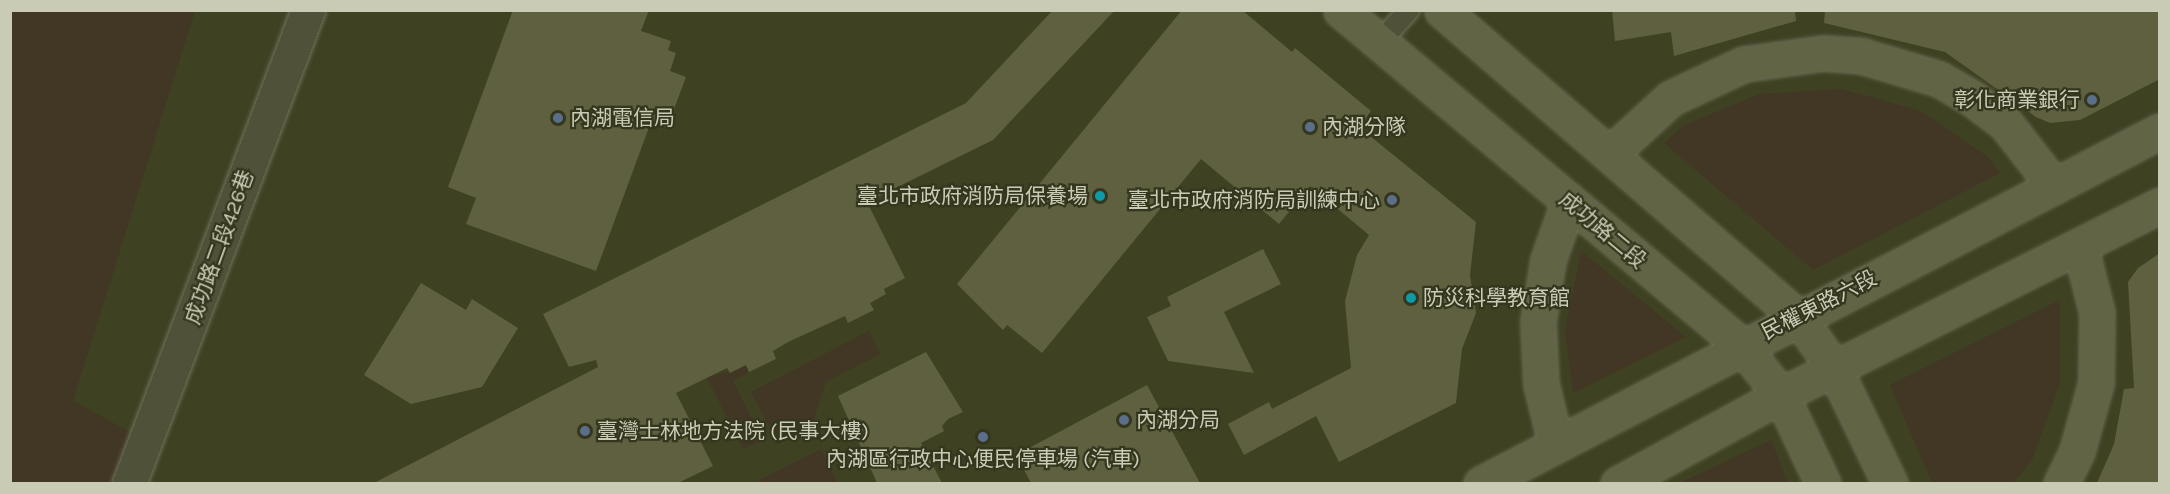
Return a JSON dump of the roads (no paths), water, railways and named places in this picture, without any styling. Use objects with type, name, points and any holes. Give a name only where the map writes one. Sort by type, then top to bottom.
[{"type":"main road","name":"成功路二段","points":[[1341,10],[1741,345],[1781,395],[1823,483]]},
{"type":"main road","points":[[1442,10],[1612,152],[1797,316],[1834,368],[1890,483]]},
{"type":"main road","points":[[1612,152],[1671,98],[1734,68],[1783,56],[1862,56],[1939,79],[1973,99],[2011,131],[2054,186]]},
{"type":"main road","name":"民權東路六段","points":[[1481,483],[1741,345],[2160,131]]},
{"type":"main road","points":[[1556,445],[1541,384],[1538,322],[1548,260],[1569,201]]},
{"type":"main road","points":[[1618,483],[1781,395],[2160,205]]},
{"type":"main road","points":[[2061,483],[2081,440],[2096,383],[2097,313],[2080,246]]},
{"type":"street","name":"成功路二段426巷","points":[[129,483],[308,10]]},
{"type":"lane","points":[[1380,42],[1409,10]]},
{"type":"place","name":"彰化商業銀行","points":[[2092,100]]},
{"type":"place","name":"內湖電信局","points":[[558,118]]},
{"type":"place","name":"內湖分隊","points":[[1310,127]]},
{"type":"place","name":"臺北市政府消防局保養場","points":[[1100,196]]},
{"type":"place","name":"臺北市政府消防局訓練中心","points":[[1392,200]]},
{"type":"place","name":"防災科學教育館","points":[[1411,298]]},
{"type":"place","name":"內湖分局","points":[[1124,420]]},
{"type":"place","name":"臺灣士林地方法院 (民事大樓)","points":[[585,431]]},
{"type":"place","name":"內湖區行政中心便民停車場 (汽車)","points":[[983,437]]}]
